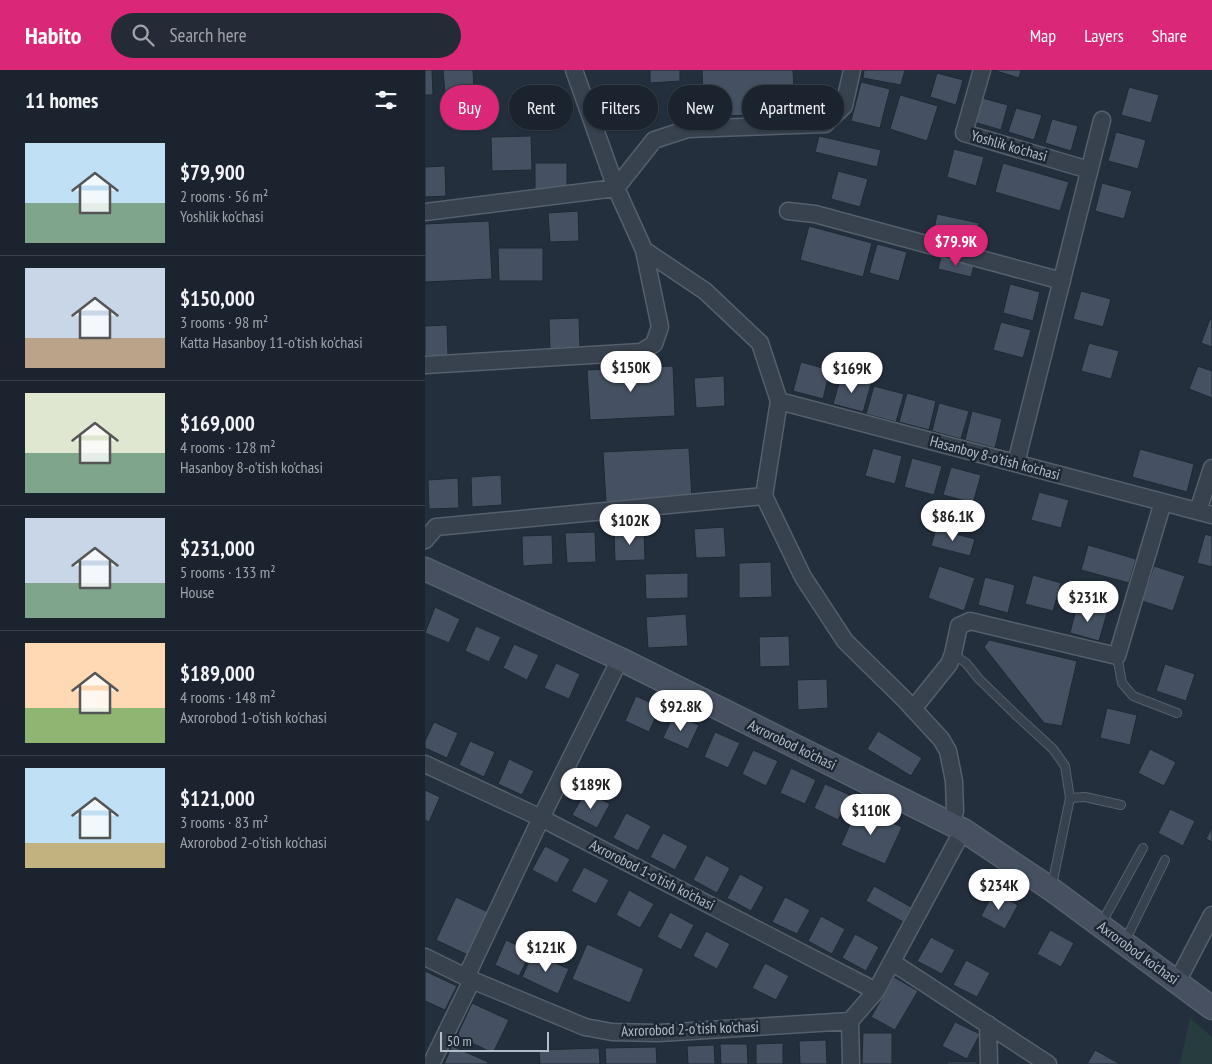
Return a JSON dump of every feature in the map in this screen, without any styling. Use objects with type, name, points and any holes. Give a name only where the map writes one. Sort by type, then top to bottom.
[{"type":"street","points":[[425,365],[641,352],[654,344],[660,327],[644,250],[616,188],[574,70]]},
{"type":"street","points":[[425,212],[616,188],[654,140],[688,129],[825,124],[844,106],[852,70]]},
{"type":"street","name":"Yoshlik ko'chasi","points":[[982,70],[964,133],[1089,170]]},
{"type":"street","points":[[1016,463],[1102,120]]},
{"type":"street","points":[[788,211],[815,214],[1062,281]]},
{"type":"street","points":[[644,250],[705,291],[760,343],[779,401],[764,496],[803,577],[845,641],[913,709],[941,739],[948,751],[954,781],[957,827],[892,962],[876,991],[850,1021],[851,1064]]},
{"type":"street","name":"Hasanboy 8-o'tish ko'chasi","points":[[779,401],[1205,513]]},
{"type":"street","points":[[1205,513],[1212,468]]},
{"type":"street","points":[[425,540],[436,527],[764,496]]},
{"type":"street","points":[[913,709],[949,664],[959,626],[970,621],[1117,656],[1163,502]]},
{"type":"street","name":"Axrorobod ko'chasi","points":[[425,569],[620,659],[957,827],[1051,890],[1212,1008]]},
{"type":"street","points":[[431,1064],[541,818],[620,659]]},
{"type":"street","name":"Axrorobod 1-o'tish ko'chasi","points":[[425,764],[541,818],[876,991]]},
{"type":"street","points":[[1177,982],[1210,921]]},
{"type":"street","name":"Axrorobod 2-o'tish ko'chasi","points":[[425,957],[469,978],[585,1027],[612,1032],[659,1033],[850,1021]]},
{"type":"street","points":[[892,962],[1048,1064]]},
{"type":"street","points":[[988,1024],[989,1064]]},
{"type":"lane","points":[[953,654],[966,662],[979,678],[1053,749],[1065,766],[1069,798],[1051,890]]},
{"type":"lane","points":[[1117,656],[1122,683],[1133,696],[1177,713]]},
{"type":"lane","points":[[1069,798],[1085,797],[1121,805]]},
{"type":"lane","points":[[1100,926],[1143,848]]},
{"type":"lane","points":[[1124,943],[1165,860]]},
{"type":"green space","points":[[1190,1018],[1212,1037],[1212,1064],[1180,1064]]},
{"type":"building","points":[[425,70],[432,70],[433,95],[425,95]]},
{"type":"building","points":[[443,70],[473,70],[474,85],[444,85]]},
{"type":"building","points":[[650,70],[680,70],[680,81],[650,83]]},
{"type":"building","points":[[702,70],[793,70],[794,85],[742,85],[742,115],[732,116],[732,85],[703,85]]},
{"type":"building","points":[[864,70],[905,70],[901,85],[863,78]]},
{"type":"building","points":[[993,70],[1021,70],[1019,78]]},
{"type":"building","points":[[937,73],[963,80],[956,105],[930,97]]},
{"type":"building","points":[[861,82],[890,89],[880,128],[851,121]]},
{"type":"building","points":[[1129,87],[1159,95],[1151,123],[1121,115]]},
{"type":"building","points":[[900,95],[938,106],[927,141],[890,129]]},
{"type":"building","points":[[982,98],[1008,105],[1001,130],[974,122]]},
{"type":"building","points":[[1016,108],[1042,115],[1034,140],[1008,132]]},
{"type":"building","points":[[1052,119],[1078,126],[1071,151],[1045,143]]},
{"type":"building","points":[[1116,132],[1146,140],[1138,169],[1108,161]]},
{"type":"building","points":[[531,136],[532,170],[492,171],[491,137]]},
{"type":"building","points":[[819,136],[881,150],[877,167],[815,152]]},
{"type":"building","points":[[954,149],[984,157],[976,186],[947,177]]},
{"type":"building","points":[[535,163],[567,163],[567,190],[535,190]]},
{"type":"building","points":[[1003,163],[1069,182],[1060,211],[995,192]]},
{"type":"building","points":[[445,166],[446,196],[425,197],[425,167]]},
{"type":"building","points":[[838,171],[868,179],[860,207],[831,199]]},
{"type":"building","points":[[1102,183],[1132,191],[1124,219],[1095,211]]},
{"type":"building","points":[[578,211],[579,241],[550,242],[548,213]]},
{"type":"building","points":[[937,214],[979,223],[975,244],[933,235]]},
{"type":"building","points":[[489,221],[492,279],[425,282],[425,224]]},
{"type":"building","points":[[809,226],[872,243],[863,277],[800,260]]},
{"type":"building","points":[[877,244],[907,252],[899,281],[869,273]]},
{"type":"building","points":[[498,248],[543,248],[543,281],[499,281]]},
{"type":"building","points":[[941,257],[974,265],[971,277],[938,269]]},
{"type":"building","points":[[1010,284],[1040,292],[1033,321],[1003,313]]},
{"type":"building","points":[[1081,291],[1111,299],[1103,327],[1073,319]]},
{"type":"building","points":[[579,318],[580,347],[550,349],[549,319]]},
{"type":"building","points":[[1210,319],[1212,320],[1212,347],[1201,343]]},
{"type":"building","points":[[1001,322],[1031,330],[1023,358],[993,350]]},
{"type":"building","points":[[447,325],[448,355],[425,356],[425,326]]},
{"type":"building","points":[[1089,343],[1119,351],[1111,379],[1081,371]]},
{"type":"building","points":[[801,362],[830,370],[823,399],[793,391]]},
{"type":"building","points":[[673,366],[675,416],[590,420],[587,370]]},
{"type":"building","points":[[1198,366],[1212,371],[1212,398],[1189,389]]},
{"type":"building","points":[[724,376],[725,406],[696,408],[694,378]]},
{"type":"building","points":[[841,376],[871,384],[863,412],[833,404]]},
{"type":"building","points":[[874,386],[904,394],[896,422],[866,414]]},
{"type":"building","points":[[907,393],[936,401],[929,430],[899,422]]},
{"type":"building","points":[[939,403],[969,411],[961,439],[932,431]]},
{"type":"building","points":[[972,411],[1002,419],[995,448],[965,440]]},
{"type":"building","points":[[689,448],[692,498],[606,502],[603,452]]},
{"type":"building","points":[[873,448],[902,456],[895,484],[865,476]]},
{"type":"building","points":[[1140,449],[1194,464],[1187,492],[1132,477]]},
{"type":"building","points":[[912,458],[942,466],[934,495],[904,487]]},
{"type":"building","points":[[951,467],[981,475],[973,503],[943,495]]},
{"type":"building","points":[[501,475],[502,505],[472,507],[471,477]]},
{"type":"building","points":[[458,478],[459,508],[429,509],[428,480]]},
{"type":"building","points":[[1039,492],[1069,500],[1061,528],[1031,520]]},
{"type":"building","points":[[724,527],[726,557],[696,558],[694,529]]},
{"type":"building","points":[[936,529],[975,539],[970,556],[931,546]]},
{"type":"building","points":[[644,530],[645,560],[615,561],[614,531]]},
{"type":"building","points":[[595,532],[596,562],[567,563],[565,533]]},
{"type":"building","points":[[1205,534],[1212,536],[1212,567],[1197,563]]},
{"type":"building","points":[[552,535],[553,564],[523,566],[522,536]]},
{"type":"building","points":[[1088,545],[1136,559],[1129,583],[1081,570]]},
{"type":"building","points":[[771,562],[772,597],[739,598],[739,563]]},
{"type":"building","points":[[939,566],[975,578],[964,611],[928,598]]},
{"type":"building","points":[[1154,566],[1185,576],[1173,611],[1142,601]]},
{"type":"building","points":[[688,573],[688,598],[646,599],[645,574]]},
{"type":"building","points":[[1033,575],[1061,583],[1053,611],[1025,604]]},
{"type":"building","points":[[985,577],[1015,585],[1008,613],[978,605]]},
{"type":"building","points":[[1077,605],[1107,613],[1099,641],[1070,633]]},
{"type":"building","points":[[435,607],[460,619],[449,643],[425,633]]},
{"type":"building","points":[[686,614],[688,646],[648,648],[646,617]]},
{"type":"building","points":[[476,626],[501,637],[489,662],[465,651]]},
{"type":"building","points":[[789,636],[790,666],[760,667],[759,637]]},
{"type":"building","points":[[989,640],[1077,661],[1062,726],[1044,723],[984,647]]},
{"type":"building","points":[[514,644],[539,655],[527,680],[503,668]]},
{"type":"building","points":[[556,663],[580,674],[569,699],[544,688]]},
{"type":"building","points":[[1165,664],[1195,674],[1186,701],[1156,691]]},
{"type":"building","points":[[827,679],[828,708],[798,710],[797,680]]},
{"type":"building","points":[[636,696],[660,707],[649,732],[625,721]]},
{"type":"building","points":[[1107,708],[1137,715],[1130,745],[1100,738]]},
{"type":"building","points":[[674,714],[699,725],[688,749],[663,738]]},
{"type":"building","points":[[434,722],[458,733],[447,758],[425,748],[425,741]]},
{"type":"building","points":[[878,731],[922,758],[911,776],[867,749]]},
{"type":"building","points":[[715,732],[740,743],[728,768],[704,757]]},
{"type":"building","points":[[470,741],[495,752],[484,777],[459,765]]},
{"type":"building","points":[[1150,749],[1176,762],[1164,786],[1138,773]]},
{"type":"building","points":[[753,750],[778,761],[766,786],[742,774]]},
{"type":"building","points":[[509,759],[534,771],[522,795],[498,784]]},
{"type":"building","points":[[791,768],[816,780],[805,804],[780,793]]},
{"type":"building","points":[[825,784],[850,795],[838,820],[814,808]]},
{"type":"building","points":[[425,790],[440,797],[429,822],[425,820]]},
{"type":"building","points":[[586,791],[610,804],[597,828],[572,815]]},
{"type":"building","points":[[857,808],[902,827],[885,864],[841,845]]},
{"type":"building","points":[[1170,809],[1195,821],[1183,846],[1158,833]]},
{"type":"building","points":[[626,813],[651,826],[638,851],[613,838]]},
{"type":"building","points":[[1212,827],[1212,842],[1206,839]]},
{"type":"building","points":[[663,833],[688,846],[675,870],[650,857]]},
{"type":"building","points":[[545,846],[570,859],[557,883],[532,870]]},
{"type":"building","points":[[706,855],[730,868],[717,893],[693,880]]},
{"type":"building","points":[[584,867],[609,880],[596,904],[571,891]]},
{"type":"building","points":[[740,874],[764,887],[751,911],[727,898]]},
{"type":"building","points":[[874,886],[911,907],[903,922],[866,901]]},
{"type":"building","points":[[629,890],[654,904],[640,928],[616,915]]},
{"type":"building","points":[[994,892],[1018,905],[1005,929],[981,916]]},
{"type":"building","points":[[456,897],[488,912],[468,955],[436,940]]},
{"type":"building","points":[[785,897],[810,910],[797,934],[772,922]]},
{"type":"building","points":[[670,912],[694,925],[681,950],[657,937]]},
{"type":"building","points":[[821,916],[845,929],[832,954],[808,941]]},
{"type":"building","points":[[1050,930],[1074,943],[1061,967],[1037,954]]},
{"type":"building","points":[[706,931],[730,944],[717,969],[693,956]]},
{"type":"building","points":[[855,934],[879,947],[866,971],[842,958]]},
{"type":"building","points":[[931,937],[955,950],[942,974],[917,961]]},
{"type":"building","points":[[506,940],[531,952],[519,976],[495,965]]},
{"type":"building","points":[[587,944],[644,969],[630,1003],[572,979]]},
{"type":"building","points":[[533,953],[569,969],[558,994],[522,977]]},
{"type":"building","points":[[966,960],[990,973],[977,997],[953,985]]},
{"type":"building","points":[[765,963],[789,976],[776,1000],[752,988]]},
{"type":"building","points":[[425,971],[457,986],[445,1010],[425,1001]]},
{"type":"building","points":[[894,977],[918,991],[895,1030],[871,1017]]},
{"type":"building","points":[[472,1003],[509,1020],[493,1053],[457,1036]]},
{"type":"building","points":[[955,1022],[980,1034],[967,1059],[942,1046]]},
{"type":"building","points":[[863,1033],[892,1033],[892,1064],[862,1064]]},
{"type":"building","points":[[826,1040],[827,1064],[800,1064],[799,1041]]},
{"type":"building","points":[[783,1043],[783,1064],[756,1064],[756,1044]]},
{"type":"building","points":[[720,1044],[747,1044],[748,1064],[721,1064]]},
{"type":"building","points":[[714,1045],[715,1064],[688,1064],[687,1046]]},
{"type":"building","points":[[452,1046],[488,1062],[487,1064],[444,1064]]},
{"type":"building","points":[[656,1047],[657,1064],[606,1064],[605,1048]]},
{"type":"building","points":[[599,1048],[600,1064],[540,1064],[539,1050]]},
{"type":"building","points":[[1095,1050],[1120,1064],[1087,1064]]},
{"type":"building","points":[[947,1062],[977,1062],[977,1064],[947,1064]]}]
